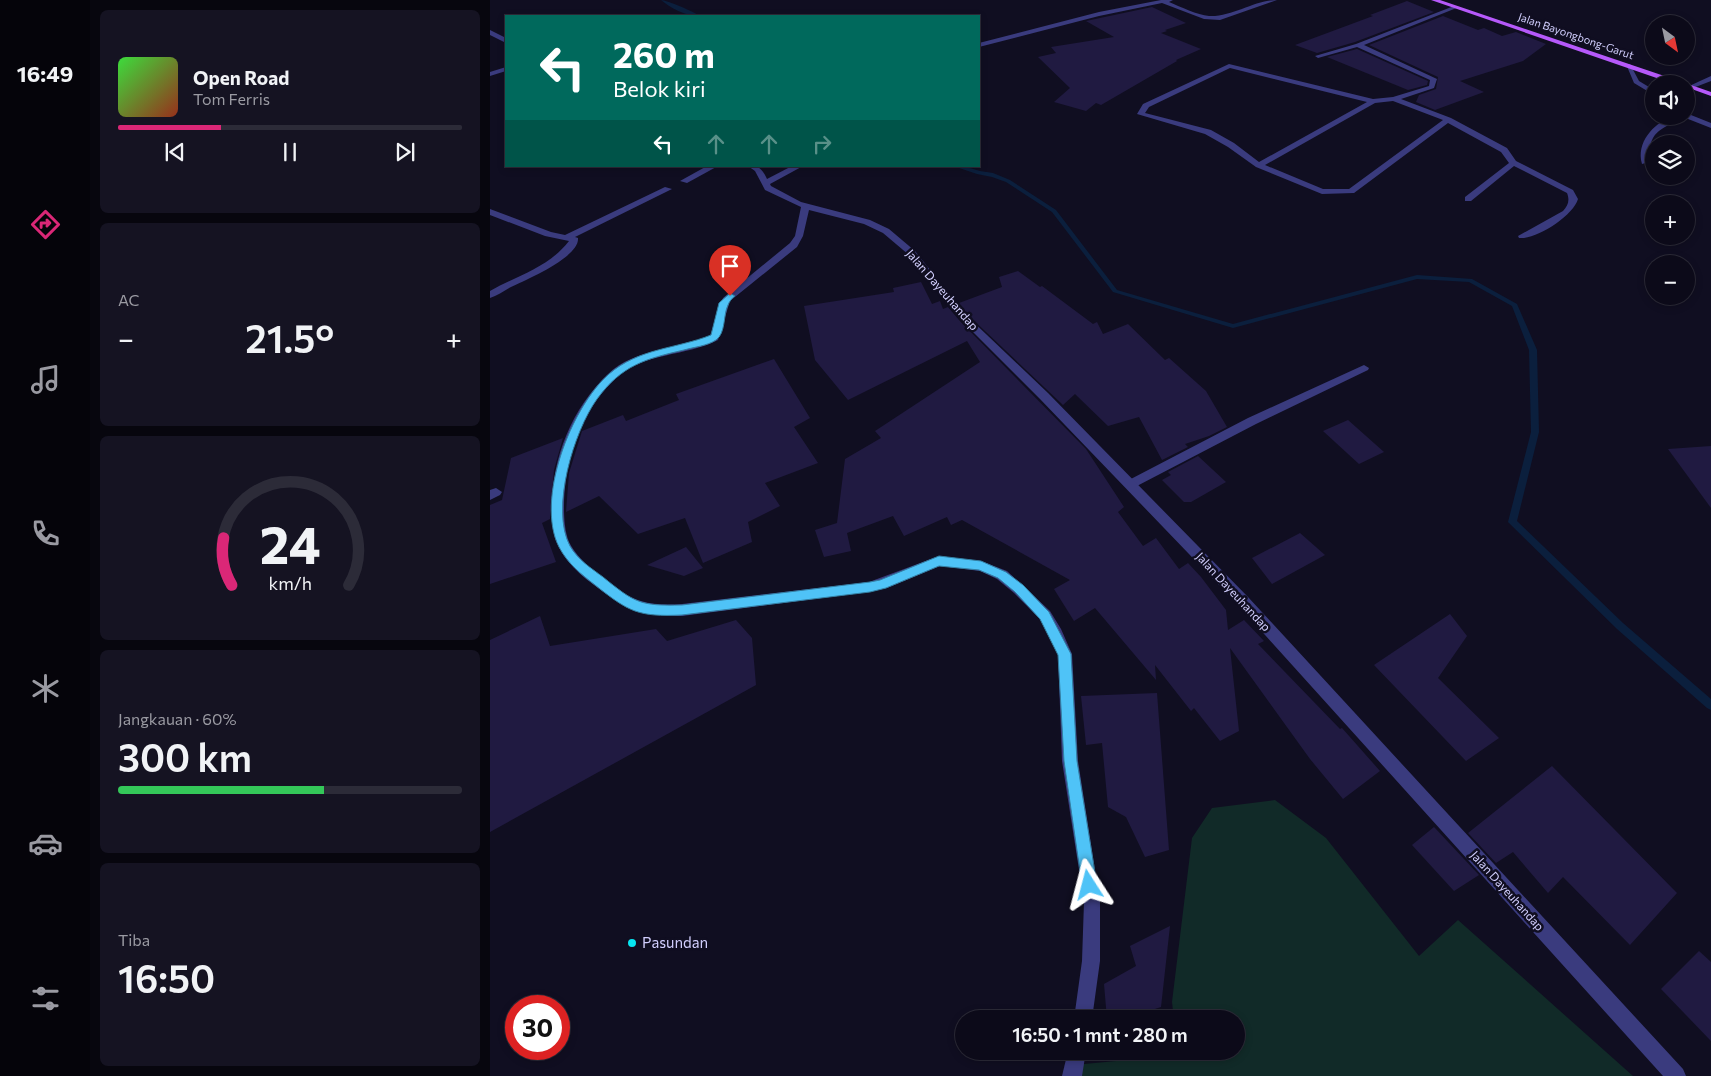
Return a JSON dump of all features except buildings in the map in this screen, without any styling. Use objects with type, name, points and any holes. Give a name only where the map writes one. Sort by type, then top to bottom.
[{"type":"main road","name":"Jalan Bayongbong-Garut","points":[[1434,0],[1656,75]]},
{"type":"main road","points":[[1695,88],[1711,94]]},
{"type":"street","points":[[980,44],[1099,14],[1167,1],[1206,18],[1220,18],[1274,0]]},
{"type":"street","points":[[1318,56],[1358,45],[1456,7]]},
{"type":"street","points":[[490,32],[505,40]]},
{"type":"street","points":[[1358,45],[1434,79],[1432,87],[1394,99],[1373,100],[1229,66],[1146,106],[1141,114],[1208,132],[1231,145],[1259,165],[1322,192],[1351,190],[1448,120]]},
{"type":"street","points":[[1628,65],[1636,82],[1645,88]]},
{"type":"street","points":[[490,74],[505,69]]},
{"type":"street","points":[[1695,84],[1711,78]]},
{"type":"street","points":[[1394,99],[1448,120],[1504,150],[1513,163],[1570,192],[1574,197],[1574,202],[1562,218],[1522,236]]},
{"type":"street","points":[[1259,165],[1373,100]]},
{"type":"street","points":[[1695,119],[1711,126]]},
{"type":"street","points":[[1650,135],[1663,125]]},
{"type":"street","points":[[1468,199],[1513,163]]},
{"type":"street","points":[[684,181],[712,167]]},
{"type":"street","name":"Jalan Dayeuhandap","points":[[754,167],[758,170],[767,185],[802,205],[867,222],[886,231],[912,253],[963,317],[1130,484],[1243,601],[1676,1076]]},
{"type":"street","points":[[767,185],[797,167]]},
{"type":"street","points":[[566,238],[668,189]]},
{"type":"street","points":[[802,205],[799,236],[794,245],[726,300],[714,338],[701,343],[651,354],[633,361],[612,376],[593,397],[574,430],[559,479],[560,532],[564,545],[573,560],[624,602],[641,608],[659,611],[682,610],[870,587],[939,561],[981,566],[1002,575],[1019,588],[1045,616],[1065,654],[1070,761],[1094,925],[1091,971],[1084,1010]]},
{"type":"street","points":[[490,212],[548,234],[574,240],[567,251],[552,266],[490,295]]},
{"type":"street","points":[[1130,484],[1252,421],[1364,368]]},
{"type":"street","points":[[1072,1076],[1075,1060]]},
{"type":"green space","points":[[1275,800],[1326,838],[1419,956],[1458,920],[1633,1076],[1073,1076],[1074,1065],[1126,1060],[1245,1060],[1245,1010],[1173,1010],[1172,1002],[1192,838],[1212,808]]},
{"type":"waterway","points":[[663,0],[670,5],[695,15]]},
{"type":"waterway","points":[[959,167],[993,175],[1008,181],[1054,211],[1115,291],[1233,326],[1417,277],[1470,280],[1515,305],[1533,350],[1535,432],[1512,522],[1620,626],[1711,705]]},
{"type":"place","name":"Pasundan","points":[[632,943]]},
{"type":"route","points":[[730,296],[722,307],[717,334],[714,338],[701,343],[651,354],[624,366],[593,397],[585,410],[572,436],[557,492],[560,532],[564,545],[573,560],[624,602],[641,608],[659,611],[682,610],[870,587],[939,561],[981,566],[1002,575],[1019,588],[1045,616],[1056,633],[1065,654],[1070,761],[1089,885]]}]
